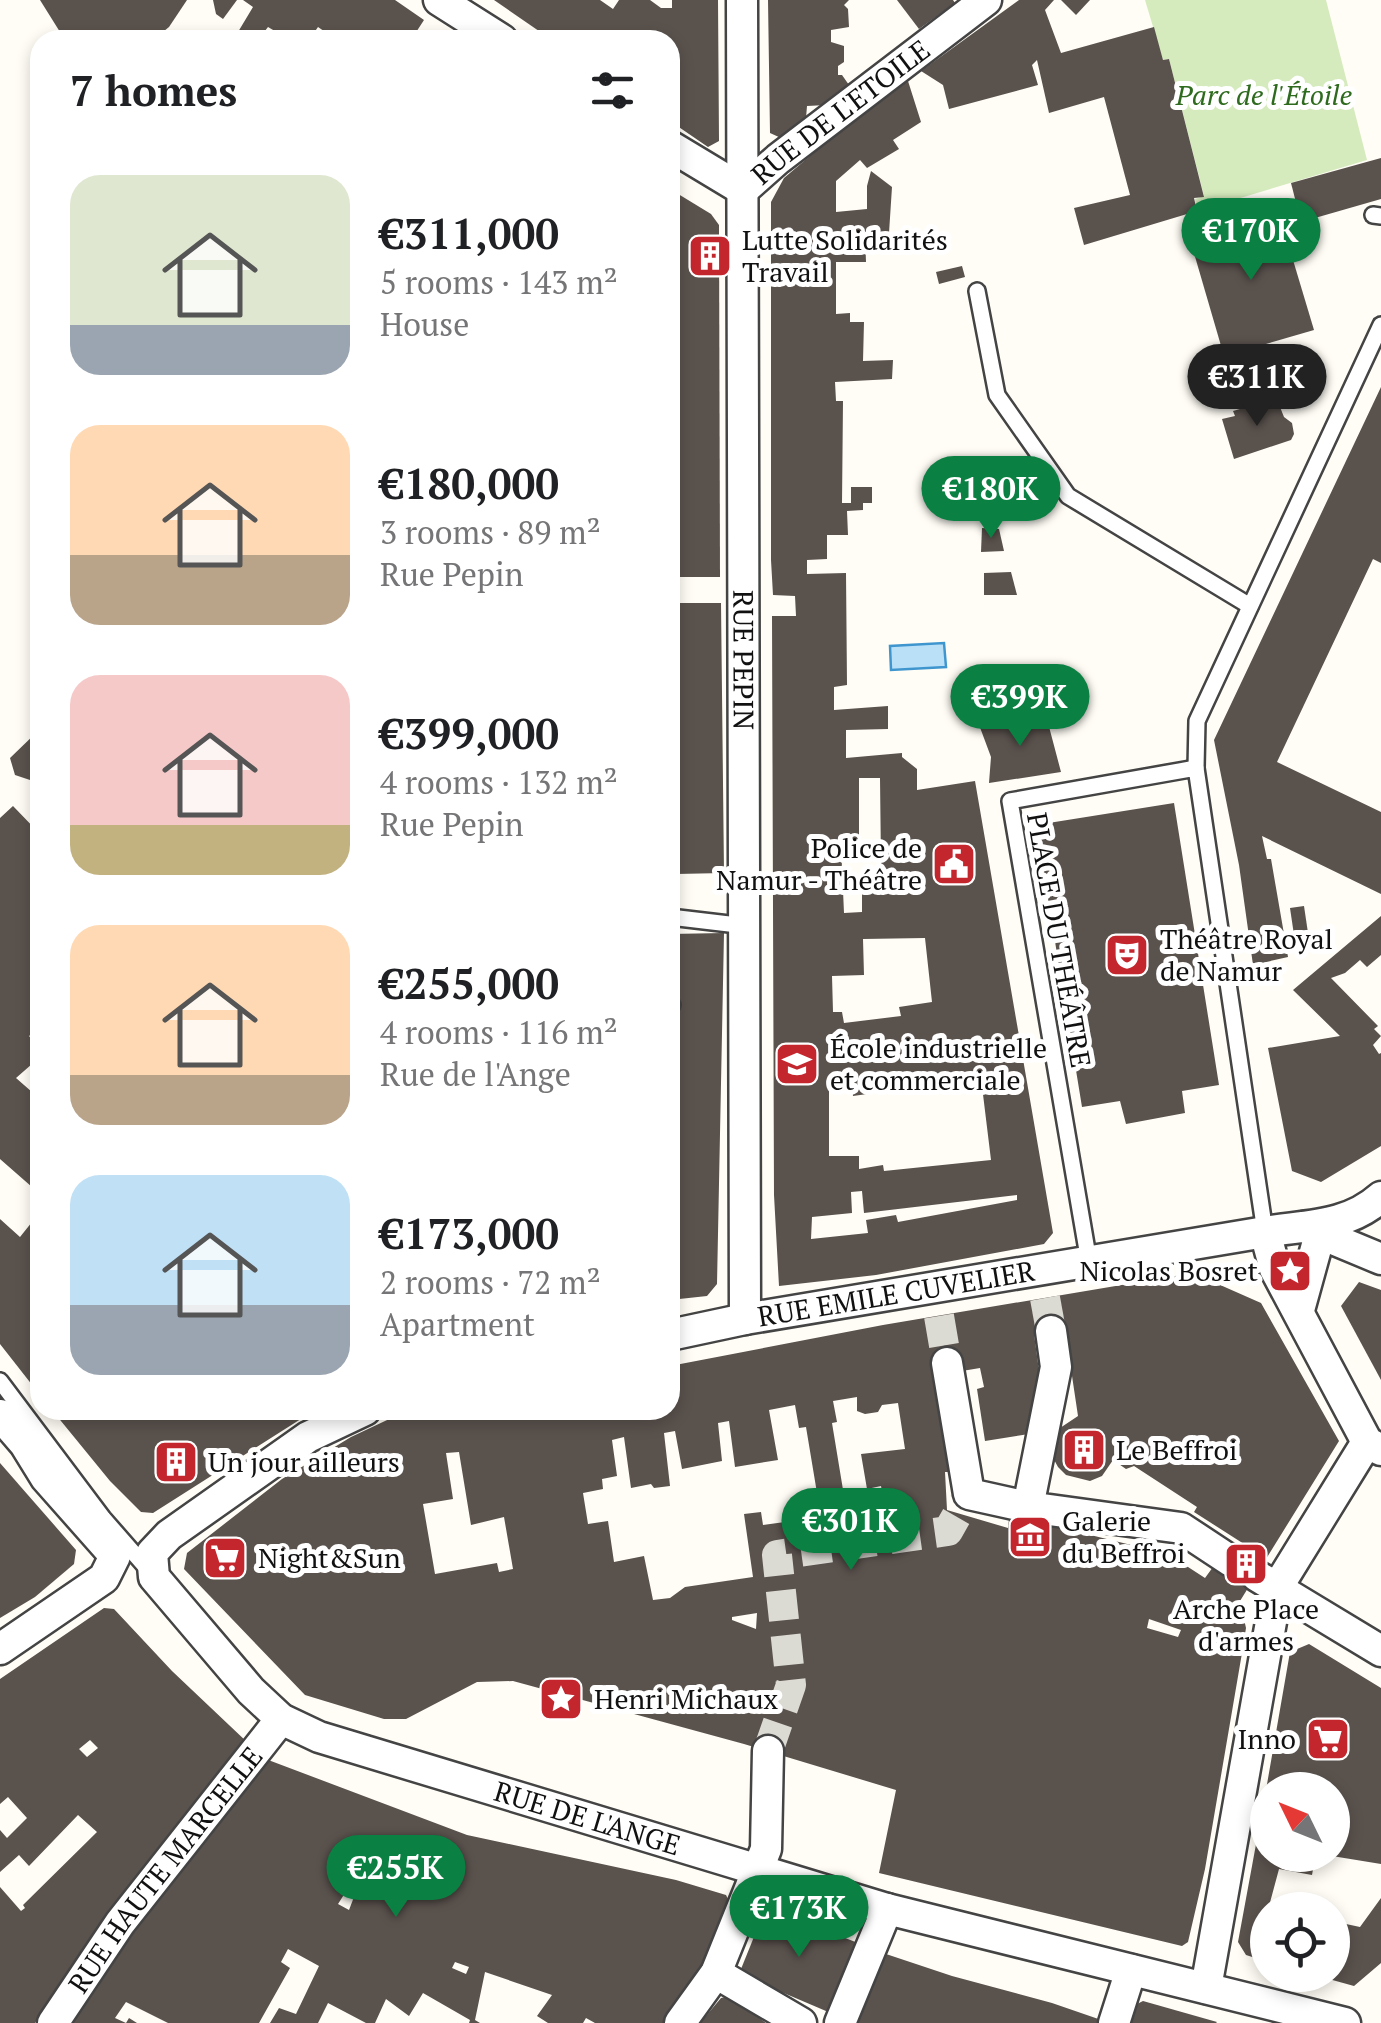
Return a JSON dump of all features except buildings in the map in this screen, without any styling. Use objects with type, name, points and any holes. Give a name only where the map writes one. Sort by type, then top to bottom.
[{"type":"street","points":[[439,0],[486,30]]},
{"type":"street","name":"RUE PEPIN","points":[[742,0],[745,1319]]},
{"type":"street","name":"RUE DE L'ETOILE","points":[[743,190],[986,0]]},
{"type":"street","points":[[680,152],[743,190]]},
{"type":"street","name":"RUE EMILE CUVELIER","points":[[680,1333],[745,1319],[937,1302],[1043,1284],[1090,1262],[1266,1232],[1311,1230],[1363,1213],[1381,1197]]},
{"type":"street","points":[[1298,1310],[1311,1230],[1381,1259]]},
{"type":"street","points":[[1206,1988],[1255,1575],[1370,1441],[1275,1268],[1266,1232]]},
{"type":"street","points":[[1028,1507],[1056,1366],[1051,1331]]},
{"type":"street","points":[[948,1364],[969,1494],[1028,1507],[1181,1528],[1381,1651]]},
{"type":"street","name":"RUE DE L'ANGE","points":[[0,1415],[25,1444],[46,1478],[138,1560],[251,1691],[281,1719],[318,1737],[382,1748],[551,1810],[1131,1970],[1345,2023]]},
{"type":"street","points":[[0,1649],[104,1578],[138,1560],[308,1437],[344,1420]]},
{"type":"street","name":"RUE HAUTE MARCELLE","points":[[53,2023],[120,1923],[281,1719]]},
{"type":"street","points":[[680,2023],[716,1973],[760,1868],[766,1849],[768,1752]]},
{"type":"street","points":[[840,2023],[882,1899]]},
{"type":"street","points":[[1114,2023],[1131,1970]]},
{"type":"street","points":[[716,1973],[801,2023]]},
{"type":"lane","points":[[978,292],[997,395],[1068,496],[1250,606]]},
{"type":"lane","points":[[1266,1232],[1196,768],[1197,721],[1381,325]]},
{"type":"lane","name":"PLACE DU THÉÂTRE","points":[[1090,1262],[1010,801],[1196,768]]},
{"type":"lane","points":[[680,918],[746,926]]},
{"type":"lane","points":[[0,1381],[30,1420]]},
{"type":"lane","points":[[30,1420],[138,1560]]},
{"type":"green space","name":"Parc de l'Étoile","points":[[1145,0],[1326,0],[1367,160],[1197,211],[1195,199],[1204,196],[1169,59],[1163,60]]},
{"type":"water","points":[[944,643],[946,667],[891,670],[890,646]]},
{"type":"tunnel","points":[[1045,1298],[1051,1331]]},
{"type":"tunnel","points":[[939,1316],[947,1363]]},
{"type":"tunnel","points":[[768,1751],[791,1685],[777,1555],[948,1531],[969,1494]]},
{"type":"place","name":"Lutte Solidarités Travail","points":[[710,256]]},
{"type":"place","name":"Police de Namur - Théâtre","points":[[954,864]]},
{"type":"place","name":"Théâtre Royal de Namur","points":[[1127,955]]},
{"type":"place","name":"École industrielle et commerciale","points":[[797,1064]]},
{"type":"place","name":"Nicolas Bosret","points":[[1290,1271]]},
{"type":"place","name":"Le Beffroi","points":[[1084,1450]]},
{"type":"place","name":"Un jour ailleurs","points":[[176,1462]]},
{"type":"place","name":"Galerie du Beffroi","points":[[1030,1537]]},
{"type":"place","name":"Night&Sun","points":[[225,1558]]},
{"type":"place","name":"Arche Place d'armes","points":[[1246,1564]]},
{"type":"place","name":"Henri Michaux","points":[[561,1699]]},
{"type":"place","name":"Inno","points":[[1328,1739]]}]
